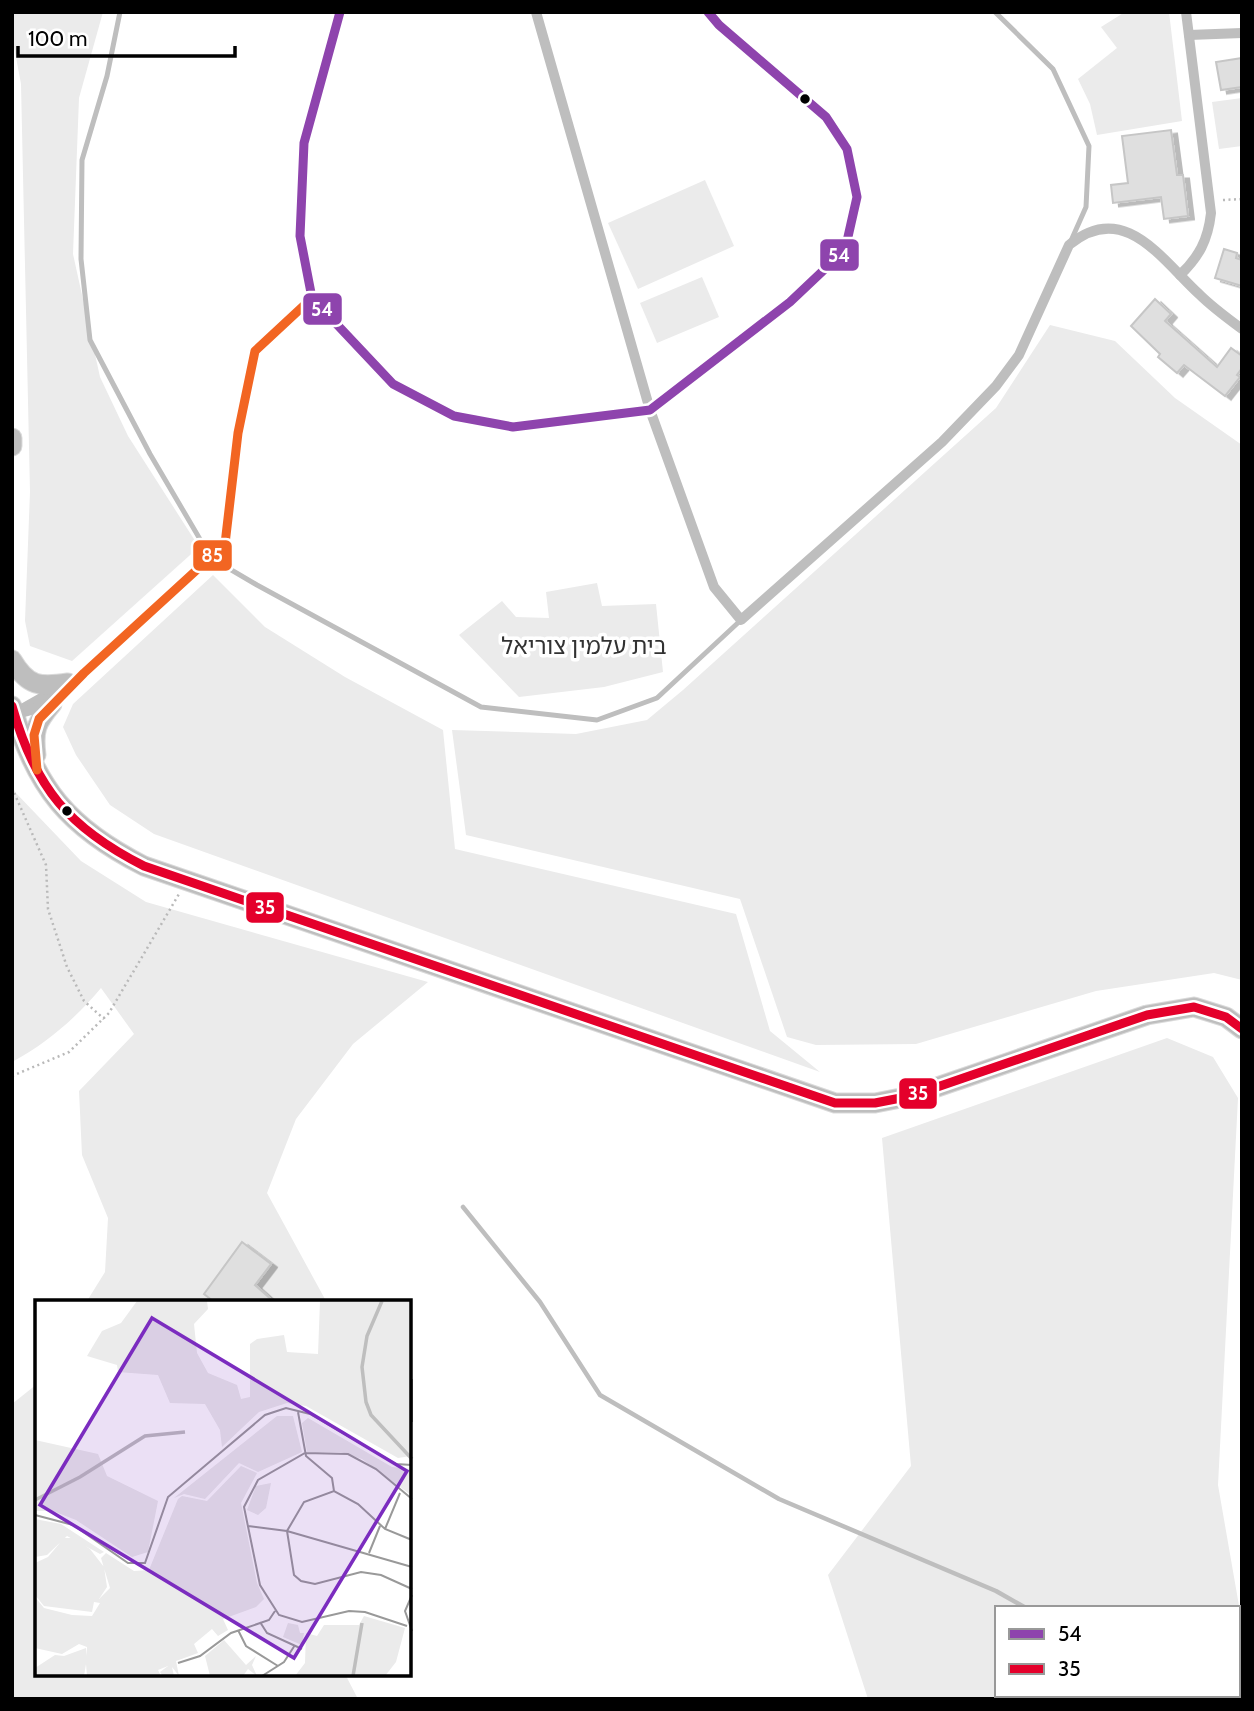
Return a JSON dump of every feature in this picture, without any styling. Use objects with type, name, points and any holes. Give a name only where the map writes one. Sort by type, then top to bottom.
[{"type":"highway","points":[[12,438],[12,446]]},
{"type":"highway","points":[[12,660],[23,676],[41,687],[76,678]]},
{"type":"highway","points":[[37,770],[34,735],[39,719],[52,704]]},
{"type":"highway","points":[[13,710],[44,785],[74,821],[108,848],[144,866],[835,1103],[875,1103],[911,1096],[1146,1015],[1195,1007],[1226,1017],[1242,1030]]},
{"type":"street","points":[[340,12],[304,143],[300,236],[312,298],[393,384],[454,416],[513,427],[650,410],[790,302],[845,250],[857,197],[847,149],[826,117],[719,25],[708,12]]},
{"type":"street","points":[[536,12],[650,410],[714,587],[741,621],[942,442],[996,386],[1023,346],[1069,245],[1079,237],[1093,230],[1107,229],[1125,231],[1142,239],[1157,250],[1200,296],[1242,329]]},
{"type":"street","points":[[1180,275],[1194,261],[1206,241],[1211,213],[1186,12]]},
{"type":"street","points":[[1189,35],[1242,33]]},
{"type":"street","points":[[13,710],[76,678],[225,544],[238,433],[255,351],[312,298]]},
{"type":"street","points":[[13,710],[52,704],[68,692],[76,678]]},
{"type":"lane","points":[[120,12],[107,76],[82,160],[81,259],[90,340],[150,454],[211,558],[257,586],[481,707],[597,720],[656,698],[741,621]]},
{"type":"lane","points":[[995,12],[1053,69],[1089,146],[1086,206],[1069,245]]},
{"type":"path","points":[[1209,201],[1242,199]]},
{"type":"path","points":[[12,788],[46,865],[48,909],[67,967],[83,1001],[104,1018]]},
{"type":"path","points":[[12,1076],[69,1052],[109,1013],[187,880]]},
{"type":"green space","points":[[12,12],[103,12],[79,98],[73,254],[100,377],[128,436],[199,547],[72,661],[30,646],[25,621],[30,492],[21,84],[12,36]]},
{"type":"green space","points":[[1125,12],[1169,12],[1182,121],[1097,135],[1090,104],[1078,79],[1117,48],[1101,27]]},
{"type":"green space","points":[[1242,98],[1242,146],[1219,149],[1212,102]]},
{"type":"green space","points":[[705,180],[734,246],[638,289],[608,223]]},
{"type":"green space","points":[[702,277],[719,317],[657,343],[640,303]]},
{"type":"green space","points":[[1050,325],[1115,341],[1175,398],[1242,445],[1242,980],[1214,973],[1096,991],[916,1044],[816,1045],[787,1037],[740,899],[466,835],[452,730],[576,734],[647,720],[996,408]]},
{"type":"green space","points":[[213,575],[265,627],[345,677],[443,730],[455,849],[736,914],[770,1031],[820,1072],[154,834],[110,805],[76,755],[63,727],[73,704]]},
{"type":"green space","name":"בית עלמין צוריאל","points":[[597,583],[602,606],[656,604],[663,672],[604,687],[519,697],[459,635],[502,601],[516,617],[549,618],[546,592]]},
{"type":"green space","points":[[12,784],[15,792],[81,861],[146,902],[428,982],[353,1044],[296,1119],[267,1193],[325,1300],[88,1300],[105,1272],[108,1218],[82,1155],[79,1091],[134,1034],[101,988],[60,1029],[12,1062]]},
{"type":"green space","points":[[1167,1038],[1213,1057],[1238,1098],[1218,1485],[1239,1606],[995,1606],[995,1697],[1240,1697],[1240,1612],[1242,1699],[868,1699],[828,1575],[911,1466],[882,1138]]},
{"type":"green space","points":[[35,1386],[35,1676],[346,1676],[358,1699],[12,1699],[12,1404]]},
{"type":"building","points":[[1242,58],[1242,87],[1221,90],[1216,62]]},
{"type":"building","points":[[1171,130],[1177,175],[1183,175],[1188,216],[1164,219],[1161,197],[1113,203],[1111,185],[1128,183],[1122,136]]},
{"type":"building","points":[[1224,249],[1237,253],[1236,258],[1242,260],[1242,286],[1215,278]]},
{"type":"building","points":[[1155,299],[1171,314],[1165,321],[1217,367],[1231,348],[1242,356],[1242,368],[1237,375],[1240,377],[1225,396],[1184,365],[1177,373],[1158,357],[1160,354],[1131,326]]},
{"type":"building","points":[[242,1242],[271,1264],[255,1285],[272,1300],[212,1300],[204,1294]]},
{"type":"waterway","points":[[463,1207],[540,1302],[600,1395],[779,1499],[996,1591],[1022,1606]]},
{"type":"transit line","name":"54","points":[[340,12],[304,143],[300,236],[312,298],[393,384],[454,416],[513,427],[650,410],[790,302],[845,250],[857,197],[847,149],[826,117],[719,25],[708,12]]},
{"type":"transit line","name":"85","points":[[37,770],[34,735],[39,719],[84,673],[225,544],[238,433],[255,351],[312,298]]},
{"type":"transit line","name":"35","points":[[12,706],[32,760],[58,802],[95,836],[144,866],[835,1103],[875,1103],[911,1096],[1147,1015],[1194,1007],[1226,1017],[1242,1029]]}]
